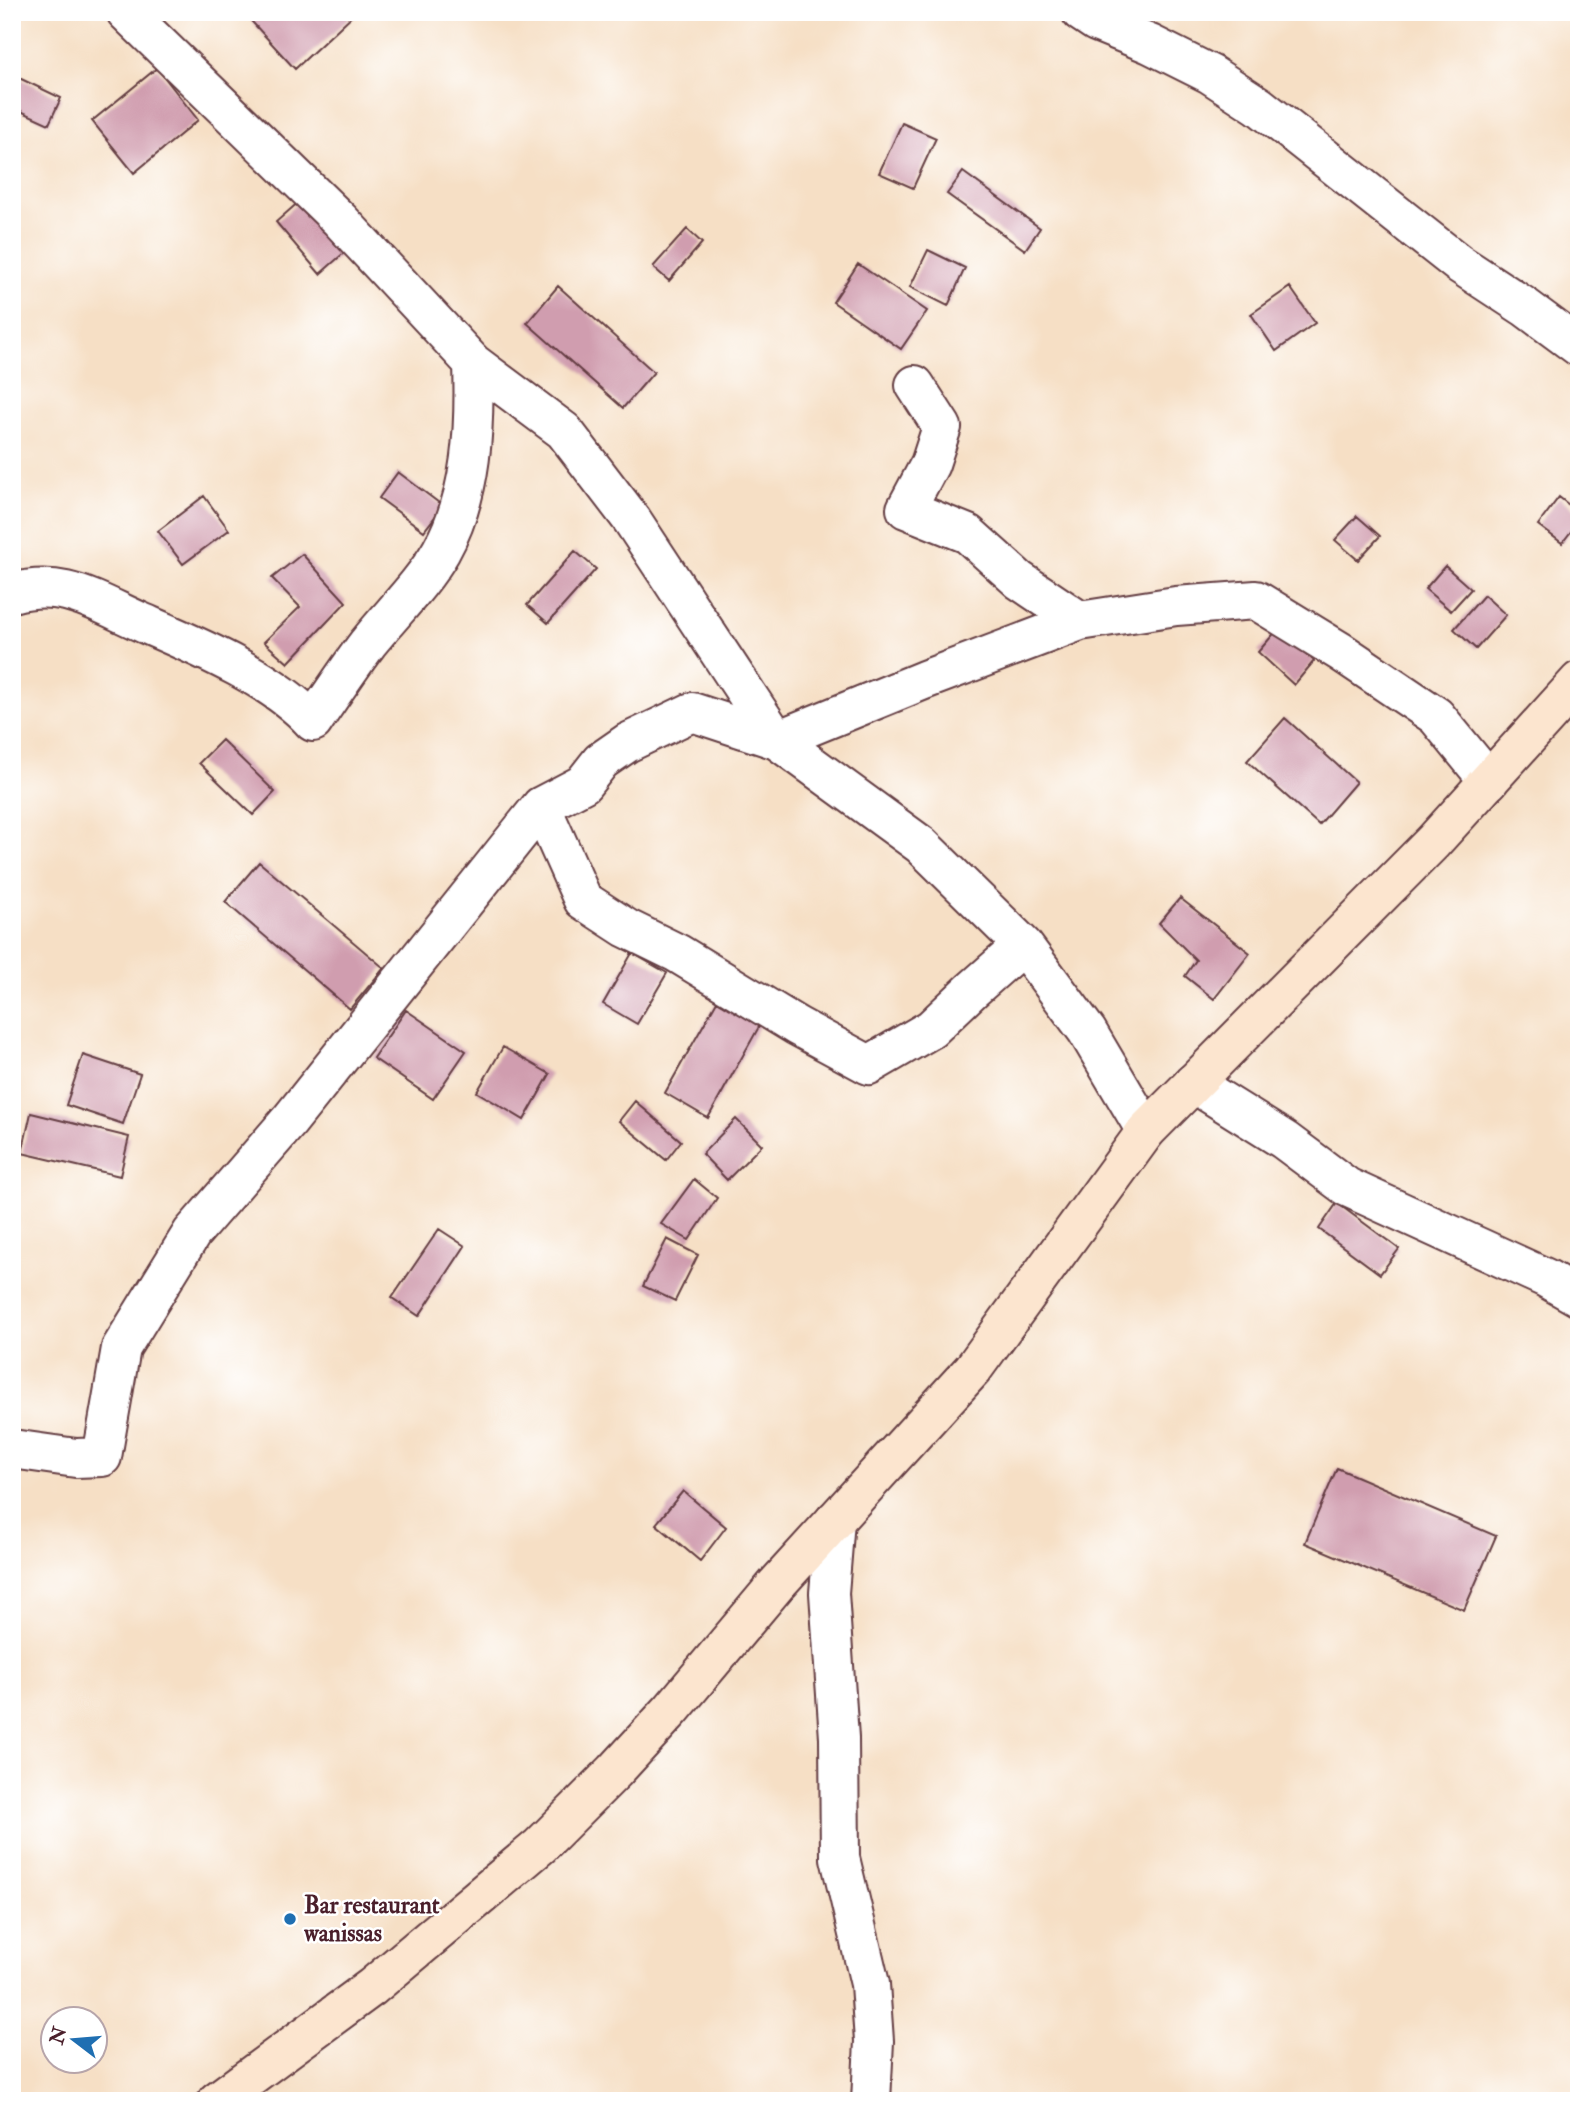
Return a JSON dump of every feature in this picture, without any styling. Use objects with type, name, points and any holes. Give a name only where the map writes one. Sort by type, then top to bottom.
[{"type":"main road","points":[[217,2101],[372,1987],[540,1846],[615,1771],[835,1520],[973,1369],[1146,1131],[1433,842],[1579,681]]},
{"type":"street","points":[[126,12],[340,220],[472,363],[564,431],[632,520],[777,740]]},
{"type":"street","points":[[1081,12],[1096,22],[1150,44],[1210,74],[1259,106],[1458,263],[1579,347]]},
{"type":"street","points":[[12,593],[29,589],[52,589],[84,596],[229,663],[281,694],[313,722],[368,643],[433,563],[452,528],[472,450],[472,363]]},
{"type":"street","points":[[915,385],[942,427],[930,464],[906,509],[968,534],[1018,580],[1080,621]]},
{"type":"street","points":[[777,740],[924,680],[1080,621],[1175,606],[1256,600],[1341,652],[1436,716],[1489,781]]},
{"type":"street","points":[[12,1449],[76,1458],[102,1457],[121,1348],[192,1233],[290,1120],[541,806],[583,784],[601,761],[627,743],[692,712],[777,740],[921,845],[1023,945],[1087,1031],[1146,1131]]},
{"type":"street","points":[[541,806],[583,900],[626,928],[677,953],[797,1026],[869,1065],[932,1029],[1023,945]]},
{"type":"street","points":[[1193,1083],[1284,1140],[1347,1187],[1546,1278],[1579,1297]]},
{"type":"street","points":[[835,1520],[829,1593],[839,1738],[841,1858],[870,1984],[874,2041],[871,2101]]},
{"type":"building","points":[[243,12],[356,12],[295,69]]},
{"type":"building","points":[[157,68],[198,120],[134,173],[92,121]]},
{"type":"building","points":[[17,77],[61,98],[49,124],[12,107],[12,86]]},
{"type":"building","points":[[902,123],[936,138],[913,188],[879,173]]},
{"type":"building","points":[[963,172],[1040,228],[1025,250],[947,194]]},
{"type":"building","points":[[301,200],[345,252],[320,274],[276,222]]},
{"type":"building","points":[[687,229],[702,243],[669,281],[653,267]]},
{"type":"building","points":[[928,250],[965,268],[948,306],[910,287]]},
{"type":"building","points":[[858,264],[927,311],[901,349],[833,302]]},
{"type":"building","points":[[558,286],[654,372],[623,408],[527,323]]},
{"type":"building","points":[[1290,287],[1315,323],[1276,351],[1251,314]]},
{"type":"building","points":[[398,472],[443,506],[424,531],[379,498]]},
{"type":"building","points":[[204,496],[229,530],[183,564],[158,531]]},
{"type":"building","points":[[1559,497],[1579,513],[1579,521],[1562,543],[1538,525]]},
{"type":"building","points":[[1357,516],[1380,536],[1358,560],[1335,540]]},
{"type":"building","points":[[575,551],[596,569],[548,623],[527,605]]},
{"type":"building","points":[[302,554],[346,602],[288,663],[264,642],[300,607],[272,578]]},
{"type":"building","points":[[1445,566],[1471,589],[1451,611],[1425,589]]},
{"type":"building","points":[[1484,595],[1506,615],[1476,649],[1454,629]]},
{"type":"building","points":[[1278,629],[1314,661],[1294,685],[1258,652]]},
{"type":"building","points":[[1285,718],[1356,782],[1319,825],[1247,761]]},
{"type":"building","points":[[222,740],[275,792],[253,815],[199,763]]},
{"type":"building","points":[[259,862],[384,968],[350,1009],[225,902]]},
{"type":"building","points":[[1180,898],[1250,953],[1214,999],[1185,976],[1196,960],[1159,923]]},
{"type":"building","points":[[632,953],[667,973],[637,1024],[603,1004]]},
{"type":"building","points":[[717,1001],[760,1025],[708,1118],[665,1093]]},
{"type":"building","points":[[406,1010],[466,1051],[433,1099],[373,1058]]},
{"type":"building","points":[[503,1047],[550,1074],[524,1120],[477,1092]]},
{"type":"building","points":[[83,1055],[140,1074],[123,1124],[66,1105]]},
{"type":"building","points":[[635,1101],[681,1141],[666,1160],[619,1121]]},
{"type":"building","points":[[31,1113],[129,1137],[120,1176],[22,1153]]},
{"type":"building","points":[[736,1119],[762,1145],[727,1180],[702,1154]]},
{"type":"building","points":[[694,1179],[717,1198],[689,1240],[661,1224]]},
{"type":"building","points":[[1337,1203],[1399,1249],[1380,1274],[1319,1229]]},
{"type":"building","points":[[439,1229],[465,1246],[419,1316],[392,1298]]},
{"type":"building","points":[[667,1239],[698,1255],[675,1301],[643,1286]]},
{"type":"building","points":[[1337,1468],[1496,1536],[1464,1610],[1305,1543]]},
{"type":"building","points":[[683,1491],[726,1527],[700,1561],[656,1524]]},
{"type":"place","name":"Bar restaurant wanissas","points":[[290,1919]]}]
